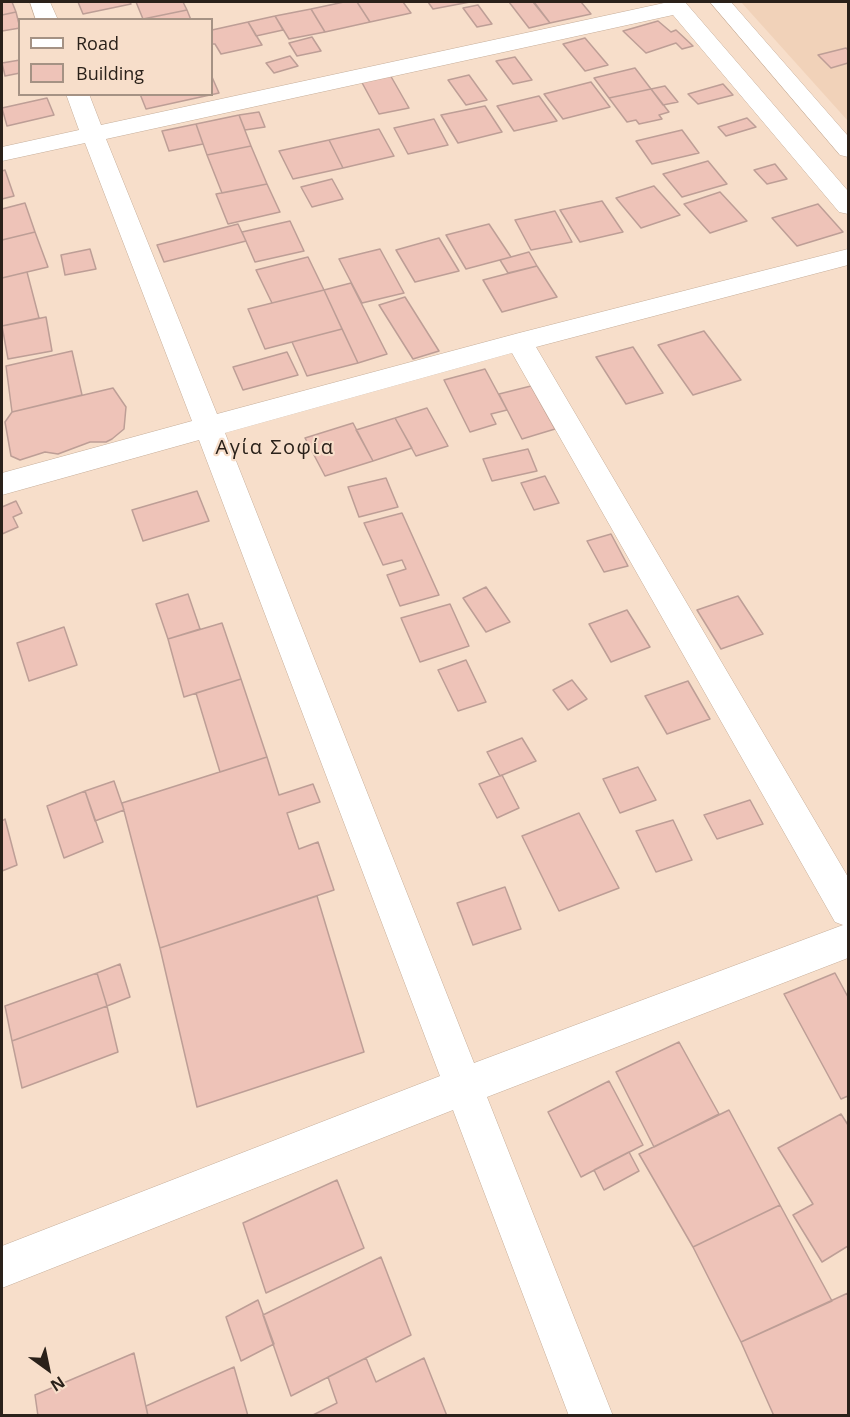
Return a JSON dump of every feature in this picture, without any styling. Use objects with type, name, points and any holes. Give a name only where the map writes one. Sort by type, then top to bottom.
[{"type":"street","points":[[40,2],[46,18]]},
{"type":"street","points":[[720,2],[849,150]]},
{"type":"street","points":[[2,154],[676,4],[849,206]]},
{"type":"street","points":[[78,96],[591,1416]]},
{"type":"street","points":[[2,484],[519,342],[849,257]]},
{"type":"street","points":[[519,342],[849,910]]},
{"type":"street","points":[[2,1268],[462,1087],[849,941]]},
{"type":"shaded area","points":[[741,2],[848,2],[848,121]]},
{"type":"building","points":[[2,2],[12,2],[16,12],[2,15]]},
{"type":"building","points":[[78,2],[130,2],[131,4],[83,14]]},
{"type":"building","points":[[136,2],[183,2],[187,10],[148,18],[143,18]]},
{"type":"building","points":[[344,2],[357,2],[370,22],[325,32],[311,9]]},
{"type":"building","points":[[357,2],[403,2],[411,13],[370,22]]},
{"type":"building","points":[[428,2],[470,2],[433,9]]},
{"type":"building","points":[[509,2],[533,2],[550,23],[529,28]]},
{"type":"building","points":[[534,2],[581,2],[591,14],[550,23]]},
{"type":"building","points":[[478,5],[492,24],[477,27],[463,8]]},
{"type":"building","points":[[311,9],[325,32],[289,39],[275,16]]},
{"type":"building","points":[[187,10],[190,18],[148,18]]},
{"type":"building","points":[[16,12],[18,28],[2,31],[2,15]]},
{"type":"building","points":[[275,16],[283,30],[256,36],[248,22]]},
{"type":"building","points":[[658,21],[671,32],[676,30],[693,46],[682,49],[676,43],[646,53],[623,31]]},
{"type":"building","points":[[248,22],[262,45],[221,54],[213,44],[213,30]]},
{"type":"building","points":[[312,37],[321,51],[297,56],[289,43]]},
{"type":"building","points":[[585,38],[608,65],[585,71],[563,44]]},
{"type":"building","points":[[846,48],[848,63],[831,68],[818,55]]},
{"type":"building","points":[[290,56],[298,66],[274,73],[266,63]]},
{"type":"building","points":[[515,57],[532,80],[513,84],[496,61]]},
{"type":"building","points":[[18,60],[18,73],[5,76],[2,63]]},
{"type":"building","points":[[635,68],[651,89],[609,98],[594,78]]},
{"type":"building","points":[[389,73],[409,108],[379,114],[360,79]]},
{"type":"building","points":[[469,75],[487,100],[466,105],[448,80]]},
{"type":"building","points":[[213,79],[219,93],[213,94]]},
{"type":"building","points":[[591,82],[610,107],[563,119],[544,94]]},
{"type":"building","points":[[723,84],[733,95],[698,104],[688,94]]},
{"type":"building","points":[[665,86],[678,102],[663,105],[651,89]]},
{"type":"building","points":[[651,89],[669,112],[659,115],[662,119],[639,124],[636,120],[627,122],[609,98]]},
{"type":"building","points":[[141,96],[205,96],[146,109]]},
{"type":"building","points":[[539,96],[557,121],[514,131],[497,106]]},
{"type":"building","points":[[47,98],[54,115],[7,126],[2,108]]},
{"type":"building","points":[[485,106],[502,132],[458,143],[441,115]]},
{"type":"building","points":[[259,112],[265,127],[245,130],[239,115]]},
{"type":"building","points":[[239,115],[251,146],[207,155],[196,124]]},
{"type":"building","points":[[747,118],[756,127],[726,136],[718,127]]},
{"type":"building","points":[[434,119],[448,145],[408,154],[394,128]]},
{"type":"building","points":[[196,124],[203,144],[169,151],[162,131]]},
{"type":"building","points":[[379,129],[394,156],[343,168],[329,140]]},
{"type":"building","points":[[682,130],[699,153],[652,164],[636,141]]},
{"type":"building","points":[[329,140],[343,168],[293,179],[279,151]]},
{"type":"building","points":[[251,146],[267,184],[222,193],[207,155]]},
{"type":"building","points":[[708,161],[727,184],[682,197],[663,174]]},
{"type":"building","points":[[775,164],[787,179],[767,184],[754,170]]},
{"type":"building","points":[[5,170],[14,196],[2,199],[2,171]]},
{"type":"building","points":[[332,179],[343,199],[312,207],[301,187]]},
{"type":"building","points":[[267,184],[280,212],[228,224],[216,194]]},
{"type":"building","points":[[654,186],[680,215],[641,228],[616,198]]},
{"type":"building","points":[[720,192],[747,221],[710,233],[684,204]]},
{"type":"building","points":[[602,201],[623,232],[580,242],[560,210]]},
{"type":"building","points":[[25,203],[35,232],[2,240],[2,209]]},
{"type":"building","points":[[818,204],[843,232],[797,246],[772,218]]},
{"type":"building","points":[[555,211],[572,242],[531,250],[515,220]]},
{"type":"building","points":[[290,221],[304,251],[255,262],[242,232]]},
{"type":"building","points":[[238,224],[246,241],[164,262],[157,245]]},
{"type":"building","points":[[489,224],[511,257],[466,269],[446,235]]},
{"type":"building","points":[[35,232],[48,267],[2,278],[2,240]]},
{"type":"building","points":[[439,238],[459,271],[415,282],[396,250]]},
{"type":"building","points":[[90,249],[96,269],[65,275],[61,255]]},
{"type":"building","points":[[380,249],[404,293],[362,303],[339,259]]},
{"type":"building","points":[[529,252],[537,266],[508,273],[500,260]]},
{"type":"building","points":[[308,257],[324,290],[272,303],[256,270]]},
{"type":"building","points":[[537,266],[557,297],[502,312],[483,280]]},
{"type":"building","points":[[27,272],[39,318],[2,326],[2,278]]},
{"type":"building","points":[[351,283],[387,354],[358,363],[324,290]]},
{"type":"building","points":[[324,290],[342,329],[265,349],[248,309]]},
{"type":"building","points":[[405,297],[439,351],[413,359],[379,305]]},
{"type":"building","points":[[46,317],[52,351],[8,359],[2,326]]},
{"type":"building","points":[[342,329],[358,363],[307,376],[292,342]]},
{"type":"building","points":[[704,331],[741,380],[693,395],[658,345]]},
{"type":"building","points":[[633,347],[663,393],[626,404],[596,357]]},
{"type":"building","points":[[72,351],[82,395],[12,412],[6,366]]},
{"type":"building","points":[[287,352],[298,375],[243,390],[233,367]]},
{"type":"building","points":[[485,369],[507,410],[491,414],[496,424],[470,432],[444,380]]},
{"type":"building","points":[[531,386],[555,429],[522,439],[499,394]]},
{"type":"building","points":[[113,388],[126,407],[124,429],[112,439],[106,442],[90,442],[58,454],[45,452],[20,460],[11,456],[5,422],[12,412]]},
{"type":"building","points":[[427,408],[448,446],[416,456],[395,418]]},
{"type":"building","points":[[395,418],[412,448],[373,461],[356,430]]},
{"type":"building","points":[[353,423],[373,461],[325,476],[305,438]]},
{"type":"building","points":[[528,449],[537,471],[492,481],[483,459]]},
{"type":"building","points":[[545,476],[559,503],[534,510],[521,483]]},
{"type":"building","points":[[386,478],[398,507],[359,517],[348,487]]},
{"type":"building","points":[[197,491],[209,521],[143,541],[132,510]]},
{"type":"building","points":[[16,501],[22,513],[13,517],[18,527],[2,534],[2,507]]},
{"type":"building","points":[[402,513],[439,595],[400,606],[387,575],[406,569],[402,560],[383,565],[364,523]]},
{"type":"building","points":[[611,534],[628,566],[604,572],[587,541]]},
{"type":"building","points":[[486,587],[510,622],[486,632],[463,598]]},
{"type":"building","points":[[188,594],[200,629],[168,639],[156,604]]},
{"type":"building","points":[[738,596],[763,634],[721,649],[697,610]]},
{"type":"building","points":[[450,604],[469,646],[420,662],[401,618]]},
{"type":"building","points":[[627,610],[650,647],[611,662],[589,624]]},
{"type":"building","points":[[222,623],[241,679],[184,697],[168,639]]},
{"type":"building","points":[[64,627],[77,665],[29,681],[17,643]]},
{"type":"building","points":[[466,660],[486,702],[458,711],[438,670]]},
{"type":"building","points":[[241,679],[267,757],[220,772],[196,693]]},
{"type":"building","points":[[572,680],[587,699],[568,710],[553,690]]},
{"type":"building","points":[[688,681],[710,719],[667,734],[645,696]]},
{"type":"building","points":[[522,738],[536,761],[500,776],[487,752]]},
{"type":"building","points":[[267,757],[279,795],[313,784],[320,802],[287,813],[299,849],[318,842],[334,890],[160,948],[122,803]]},
{"type":"building","points":[[638,767],[656,800],[620,813],[603,779]]},
{"type":"building","points":[[502,775],[519,808],[497,818],[479,784]]},
{"type":"building","points":[[114,781],[124,810],[95,821],[85,791]]},
{"type":"building","points":[[85,791],[103,842],[64,858],[47,806]]},
{"type":"building","points":[[750,800],[763,824],[717,839],[704,815]]},
{"type":"building","points":[[579,813],[619,888],[559,911],[522,836]]},
{"type":"building","points":[[5,819],[17,865],[2,871],[2,821]]},
{"type":"building","points":[[673,820],[692,860],[656,872],[636,831]]},
{"type":"building","points":[[505,887],[521,929],[473,945],[457,903]]},
{"type":"building","points":[[317,896],[364,1052],[197,1107],[160,948]]},
{"type":"building","points":[[120,964],[130,997],[107,1006],[97,973]]},
{"type":"building","points":[[97,973],[107,1006],[12,1041],[5,1006]]},
{"type":"building","points":[[835,973],[848,997],[848,1096],[841,1099],[784,994]]},
{"type":"building","points":[[107,1006],[118,1052],[22,1088],[12,1041]]},
{"type":"building","points":[[679,1042],[719,1114],[654,1147],[616,1072]]},
{"type":"building","points":[[609,1081],[643,1145],[581,1177],[548,1112]]},
{"type":"building","points":[[729,1110],[780,1205],[693,1247],[639,1154]]},
{"type":"building","points":[[841,1114],[848,1125],[848,1246],[822,1262],[793,1215],[813,1204],[778,1148]]},
{"type":"building","points":[[629,1152],[639,1171],[604,1190],[594,1170]]},
{"type":"building","points":[[337,1180],[364,1248],[266,1293],[243,1223]]},
{"type":"building","points":[[780,1205],[832,1301],[741,1342],[693,1247]]},
{"type":"building","points":[[381,1257],[411,1335],[291,1396],[263,1315]]},
{"type":"building","points":[[848,1293],[848,1416],[774,1416],[741,1342]]},
{"type":"building","points":[[258,1300],[274,1344],[241,1361],[226,1317]]},
{"type":"building","points":[[134,1353],[148,1416],[38,1416],[35,1395]]},
{"type":"building","points":[[366,1358],[376,1382],[424,1358],[447,1416],[311,1416],[337,1403],[328,1377]]},
{"type":"building","points":[[234,1367],[248,1416],[148,1416],[146,1406]]},
{"type":"district","name":"Αγία Σοφία","points":[[275,448]]}]
